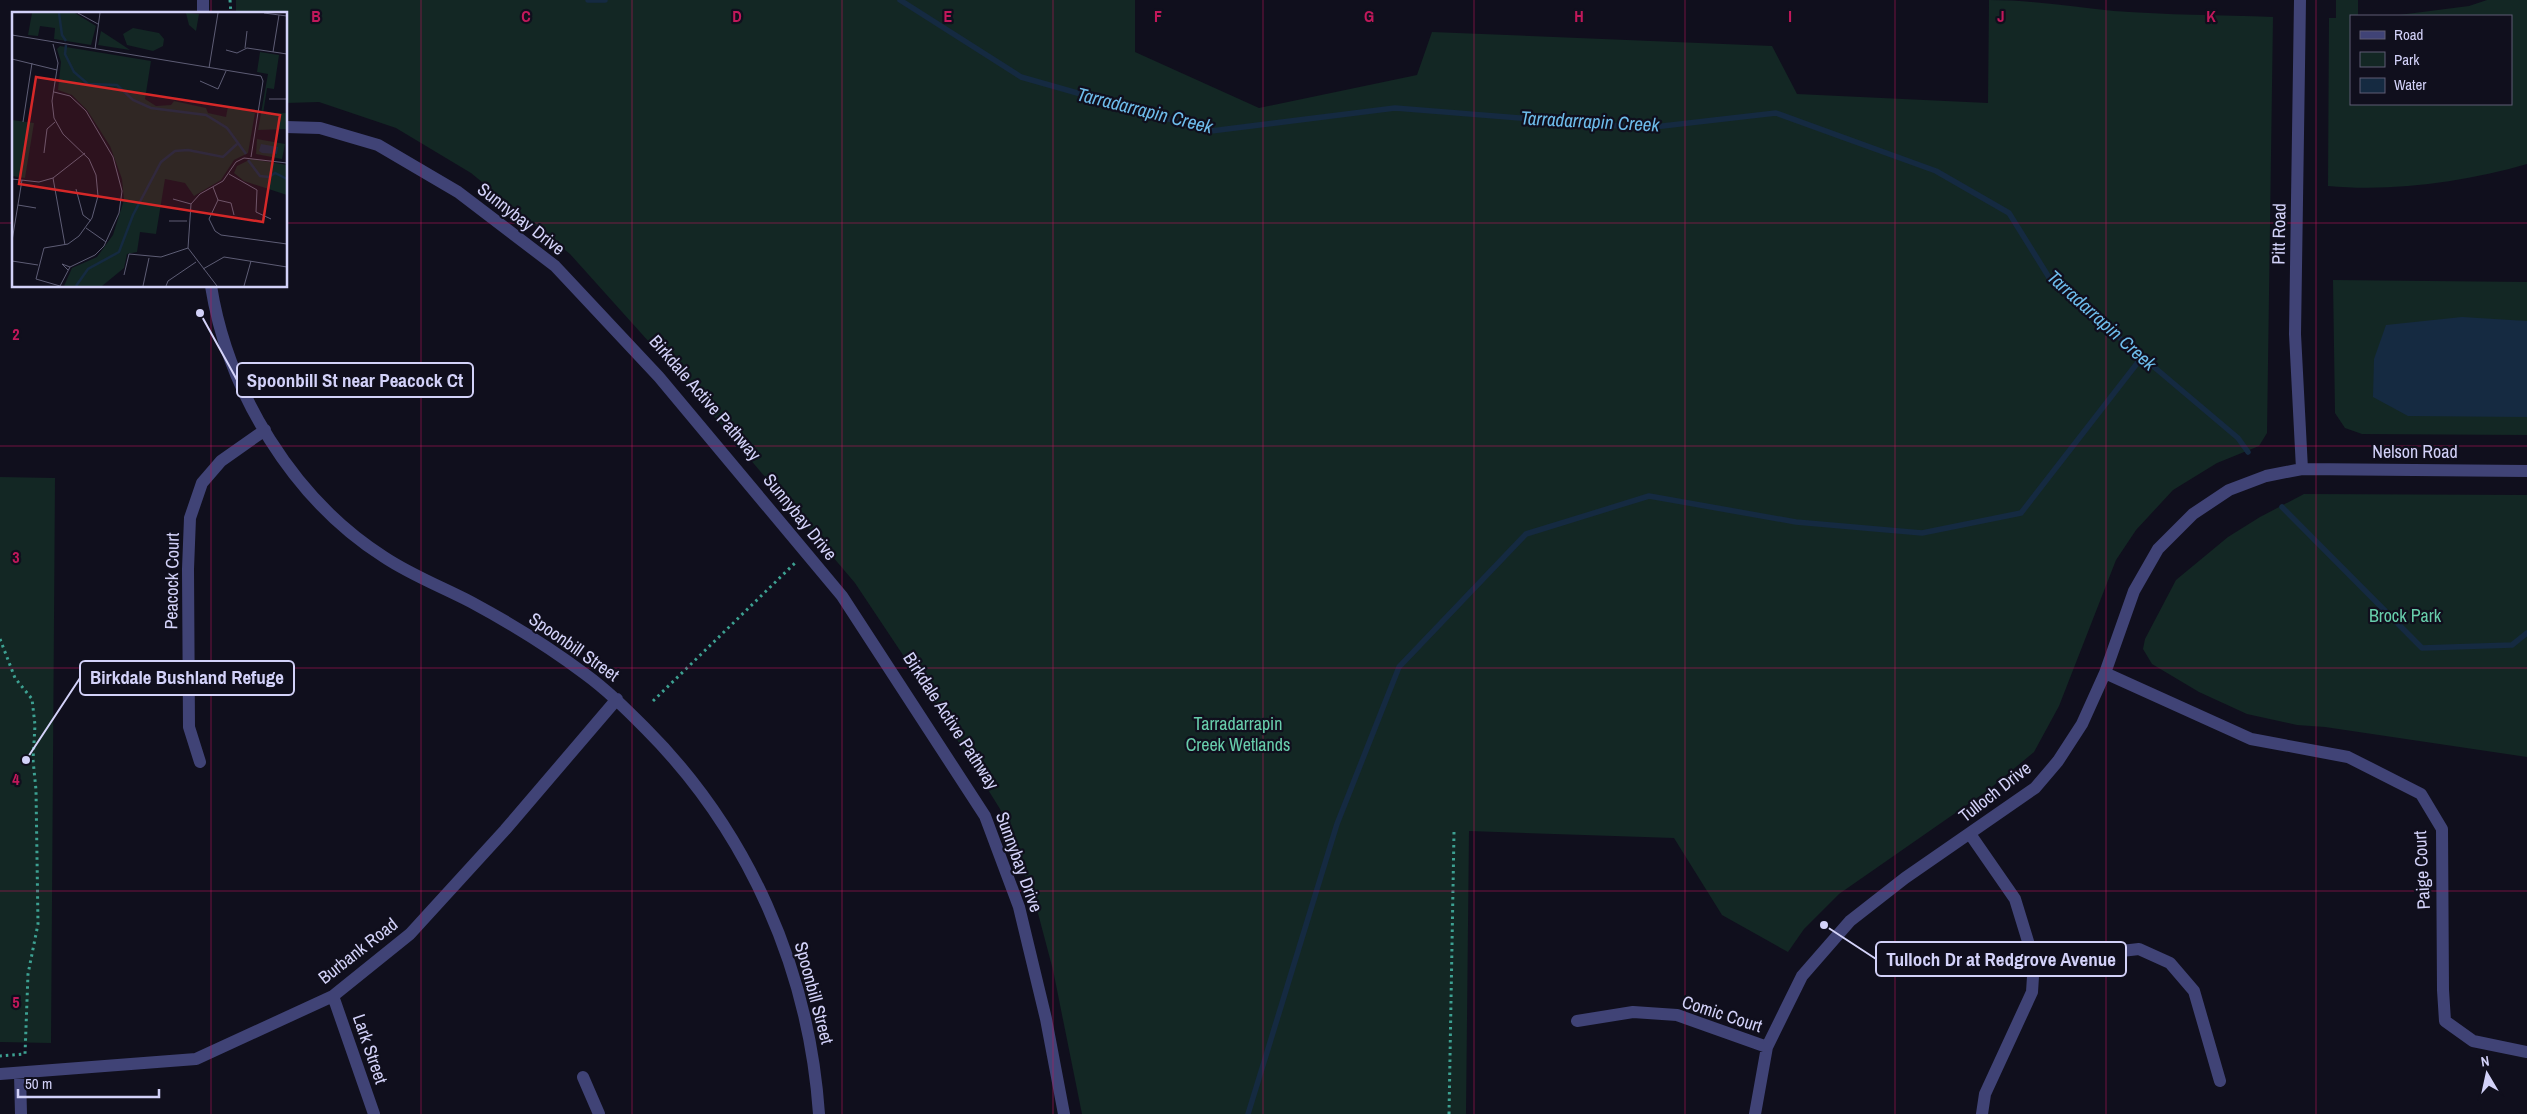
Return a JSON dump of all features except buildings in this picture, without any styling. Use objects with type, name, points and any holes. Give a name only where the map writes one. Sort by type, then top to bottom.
[{"type":"street","name":"Pitt Road","points":[[2300,0],[2295,334],[2302,469]]},
{"type":"street","name":"Sunnybay Drive","points":[[288,127],[320,128],[378,145],[458,192],[555,266],[659,377],[842,596],[985,816],[1019,907],[1046,1019],[1064,1114]]},
{"type":"street","name":"Spoonbill Street","points":[[211,288],[224,344],[244,392],[290,469],[314,497],[358,539],[393,562],[508,622],[587,675],[617,699],[670,753],[694,783],[746,860],[768,903],[788,960],[809,1031],[819,1114]]},
{"type":"street","name":"Peacock Court","points":[[200,762],[189,727],[188,569],[190,518],[202,483],[221,461],[265,430]]},
{"type":"street","name":"Nelson Road","points":[[2302,469],[2527,471]]},
{"type":"street","name":"Tulloch Drive","points":[[1755,1114],[1767,1047],[1802,976],[1850,921],[1905,878],[2035,788],[2058,761],[2082,724],[2105,673],[2134,591],[2158,549],[2193,514],[2229,490],[2266,476],[2302,469]]},
{"type":"street","name":"Paige Court","points":[[2105,673],[2251,739],[2348,757],[2422,794],[2442,829],[2443,990],[2445,1021],[2473,1041],[2527,1052]]},
{"type":"street","name":"Burbank Road","points":[[0,1074],[20,1074],[196,1059],[333,996],[410,934],[504,830],[617,699]]},
{"type":"street","points":[[1970,834],[2015,899],[2034,961],[2032,992],[1985,1094],[1982,1114]]},
{"type":"street","points":[[2034,961],[2139,949],[2170,963],[2194,991],[2220,1081]]},
{"type":"street","name":"Lark Street","points":[[333,996],[374,1114]]},
{"type":"street","name":"Comic Court","points":[[1577,1021],[1633,1012],[1677,1016],[1767,1047]]},
{"type":"street","points":[[20,1074],[21,1114]]},
{"type":"street","points":[[584,1077],[600,1114]]},
{"type":"path","points":[[653,701],[806,553]]},
{"type":"path","points":[[0,639],[15,678],[32,699],[35,725],[33,760],[38,924],[28,974],[25,1054],[0,1056]]},
{"type":"path","points":[[1449,1114],[1454,832]]},
{"type":"green space","name":"Tarradarrapin Creek Wetlands","points":[[236,0],[1135,0],[1135,52],[1259,108],[1417,75],[1432,32],[1772,46],[1797,94],[1988,103],[1989,0],[2036,2],[2114,11],[2273,17],[2267,433],[2259,446],[2217,463],[2173,490],[2136,530],[2116,560],[2059,706],[2034,752],[1987,791],[1839,894],[1804,929],[1788,952],[1722,915],[1674,838],[1469,831],[1466,1114],[1082,1114],[1053,970],[1035,902],[1000,809],[925,688],[855,583],[676,372],[570,254],[471,173],[396,128],[319,102],[288,103],[288,12],[236,12]]},
{"type":"green space","points":[[2336,0],[2358,0],[2358,15],[2350,15],[2350,105],[2512,105],[2512,15],[2399,15],[2469,6],[2487,0],[2527,0],[2527,164],[2479,176],[2429,184],[2378,188],[2328,186],[2329,18],[2336,18]]},
{"type":"green space","points":[[2333,280],[2527,282],[2527,435],[2362,434],[2345,428],[2335,413]]},
{"type":"green space","points":[[0,477],[55,478],[51,1043],[0,1042]]},
{"type":"green space","name":"Brock Park","points":[[2304,494],[2527,495],[2527,757],[2325,727],[2297,725],[2247,714],[2199,692],[2152,664],[2143,649],[2145,639],[2176,580],[2228,537],[2260,517]]},
{"type":"water","points":[[2462,317],[2527,321],[2527,417],[2408,416],[2373,397],[2374,359],[2386,325]]},
{"type":"waterway","name":"Tarradarrapin Creek","points":[[588,0],[605,0]]},
{"type":"waterway","name":"Tarradarrapin Creek","points":[[900,0],[1021,77],[1211,131],[1395,108],[1645,128],[1776,113],[1936,171],[2009,213],[2050,279],[2238,438],[2248,452]]},
{"type":"waterway","points":[[1248,1114],[1337,824],[1399,667],[1526,534],[1649,496],[1796,522],[1922,533],[2021,513],[2142,357]]},
{"type":"waterway","name":"Tarradarrapin Creek","points":[[2282,507],[2422,648],[2512,645],[2527,633]]},
{"type":"place","name":"Spoonbill St near Peacock Ct","points":[[200,313]]},
{"type":"place","name":"Birkdale Bushland Refuge","points":[[26,760]]},
{"type":"place","name":"Tulloch Dr at Redgrove Avenue","points":[[1824,925]]}]
